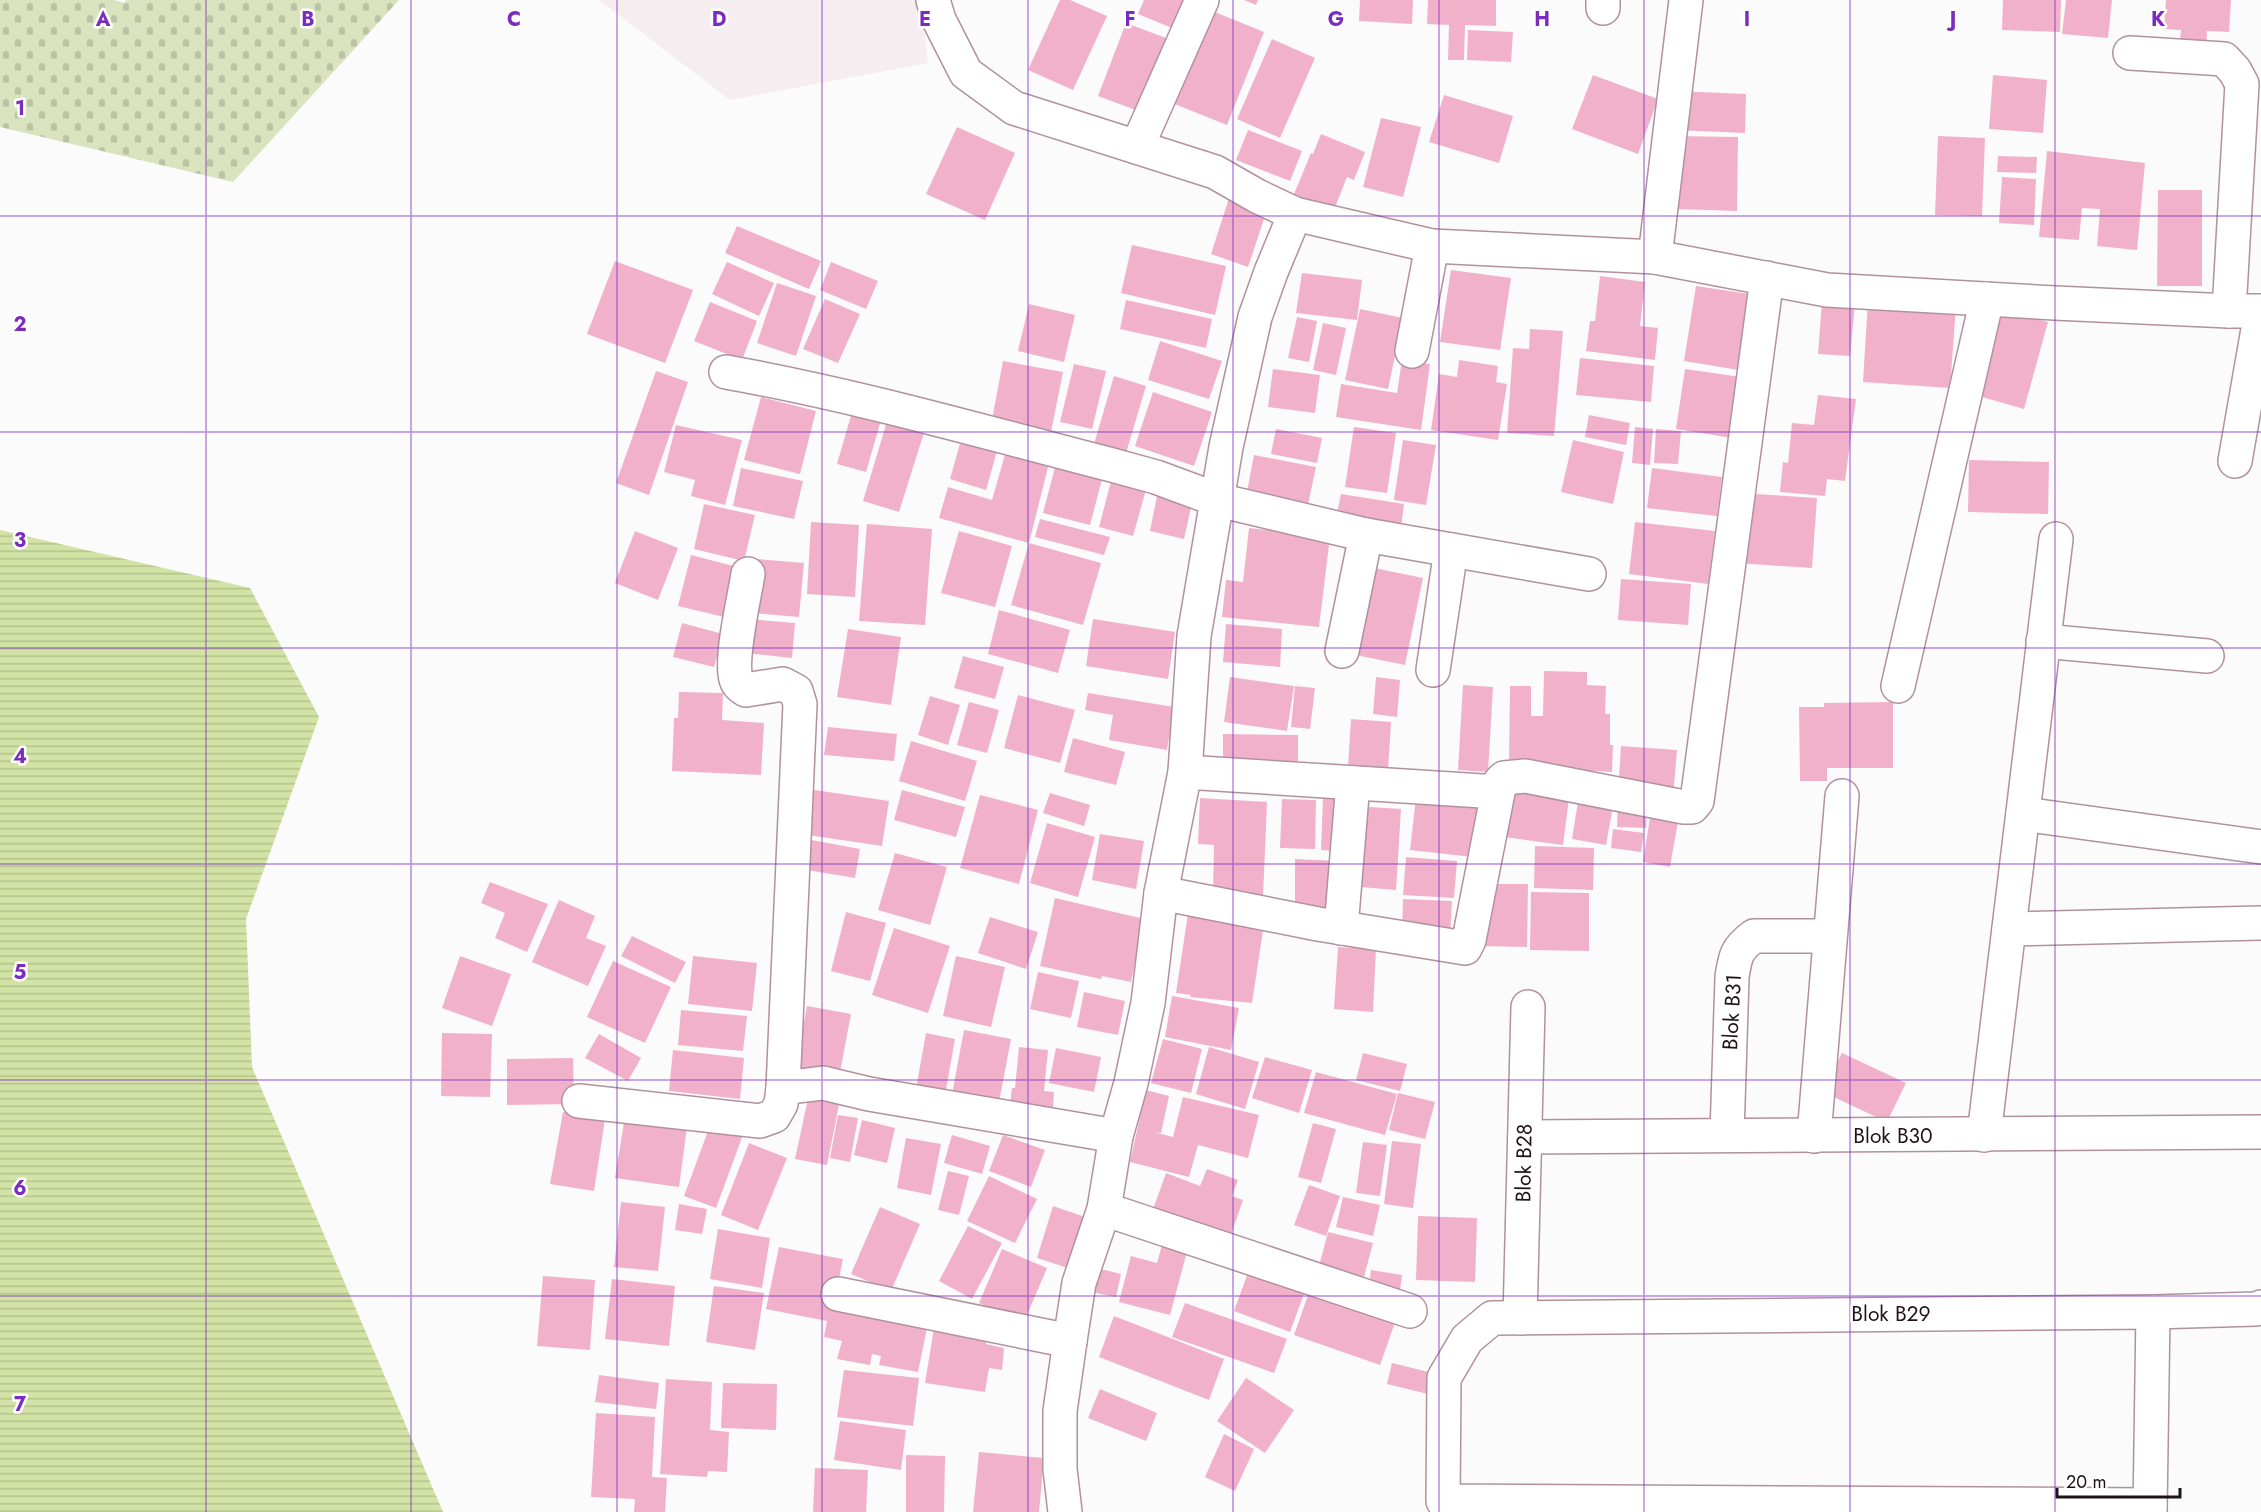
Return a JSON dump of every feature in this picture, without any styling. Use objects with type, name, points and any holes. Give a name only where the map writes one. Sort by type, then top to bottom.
[{"type":"street","points":[[933,0],[939,20],[966,73],[1014,108],[1215,172],[1295,214],[1432,246],[1655,256],[1827,290],[2250,311]]},
{"type":"street","points":[[1137,147],[1202,0]]},
{"type":"street","points":[[1655,256],[1686,0]]},
{"type":"street","points":[[2130,53],[2224,59],[2235,71],[2242,84],[2250,311],[2235,462]]},
{"type":"street","points":[[1065,1512],[1060,1469],[1060,1411],[1070,1341],[1079,1283],[1104,1209],[1116,1136],[1131,1083],[1148,1003],[1161,893],[1185,772],[1194,636],[1226,447],[1255,317],[1295,214]]},
{"type":"street","points":[[1412,351],[1432,246]]},
{"type":"street","points":[[1161,893],[1341,928],[1465,948],[1469,940],[1500,782],[1504,778],[1525,777],[1692,807],[1697,801],[1767,278]]},
{"type":"street","points":[[1898,686],[1987,299]]},
{"type":"street","points":[[726,372],[840,396],[1112,465],[1156,477],[1218,500],[1366,535],[1589,574]]},
{"type":"street","points":[[1342,651],[1366,535]]},
{"type":"street","points":[[1984,1135],[2056,539]]},
{"type":"street","points":[[1433,670],[1451,550]]},
{"type":"street","points":[[579,1101],[760,1121],[777,1113],[783,1088],[800,704],[796,691],[783,684],[746,690],[739,685],[735,659],[748,574]]},
{"type":"street","points":[[2043,641],[2207,656]]},
{"type":"street","points":[[1185,772],[1498,792]]},
{"type":"street","points":[[1341,928],[1353,783]]},
{"type":"street","points":[[1814,1136],[1842,796]]},
{"type":"street","points":[[2023,814],[2261,846]]},
{"type":"street","points":[[2009,929],[2261,923]]},
{"type":"street","name":"Blok B31","points":[[1727,1134],[1732,977],[1736,955],[1744,943],[1754,936],[1829,936]]},
{"type":"street","name":"Blok B28","points":[[1520,1318],[1528,1007]]},
{"type":"street","points":[[783,1088],[823,1083],[869,1094],[1116,1136]]},
{"type":"street","name":"Blok B30","points":[[1525,1137],[2261,1132]]},
{"type":"street","points":[[1104,1209],[1410,1311]]},
{"type":"street","points":[[838,1294],[1070,1341]]},
{"type":"street","name":"Blok B29","points":[[2150,1508],[1443,1502],[1444,1378],[1467,1340],[1492,1318],[2153,1312],[2256,1310],[2261,1307]]},
{"type":"street","points":[[2150,1508],[2153,1312]]},
{"type":"shaded area","points":[[599,0],[920,0],[928,63],[730,100]]},
{"type":"shaded area","points":[[0,530],[250,588],[319,717],[246,919],[252,1067],[443,1512],[0,1512]]},
{"type":"green space","points":[[0,0],[114,0],[125,3],[126,0],[399,0],[233,182],[0,127]]},
{"type":"building","points":[[1060,0],[1070,0],[1107,16],[1073,90],[1028,70]]},
{"type":"building","points":[[1144,0],[1198,0],[1184,33],[1138,14]]},
{"type":"building","points":[[1244,0],[1258,0],[1256,5]]},
{"type":"building","points":[[1360,0],[1413,0],[1412,24],[1359,21]]},
{"type":"building","points":[[1428,0],[1496,0],[1496,26],[1465,25],[1464,60],[1448,60],[1449,25],[1427,24]]},
{"type":"building","points":[[2003,0],[2061,0],[2060,32],[2002,30]]},
{"type":"building","points":[[2066,0],[2112,0],[2108,38],[2062,34]]},
{"type":"building","points":[[2166,0],[2231,0],[2229,32],[2207,31],[2206,54],[2179,53],[2181,30],[2164,29]]},
{"type":"building","points":[[1205,8],[1264,32],[1227,125],[1167,101]]},
{"type":"building","points":[[1126,23],[1174,41],[1146,114],[1098,96]]},
{"type":"building","points":[[1468,30],[1513,32],[1511,62],[1467,60]]},
{"type":"building","points":[[1272,39],[1315,58],[1280,138],[1237,119]]},
{"type":"building","points":[[1593,75],[1658,99],[1638,154],[1572,129]]},
{"type":"building","points":[[1993,75],[2047,80],[2043,133],[1989,129]]},
{"type":"building","points":[[1675,91],[1746,94],[1745,133],[1674,130]]},
{"type":"building","points":[[1444,95],[1513,116],[1499,163],[1429,142]]},
{"type":"building","points":[[1381,118],[1421,127],[1403,197],[1363,187]]},
{"type":"building","points":[[957,127],[1015,153],[985,220],[926,194]]},
{"type":"building","points":[[1248,130],[1302,151],[1290,181],[1236,160]]},
{"type":"building","points":[[1321,134],[1365,152],[1354,180],[1347,177],[1334,210],[1294,194]]},
{"type":"building","points":[[1675,136],[1738,137],[1737,211],[1675,209]]},
{"type":"building","points":[[1938,136],[1985,138],[1982,216],[1935,215]]},
{"type":"building","points":[[2047,151],[2145,163],[2137,250],[2097,246],[2100,209],[2082,208],[2079,240],[2039,237]]},
{"type":"building","points":[[1998,156],[2037,157],[2036,173],[1997,172]]},
{"type":"building","points":[[2002,177],[2036,179],[2034,225],[1999,223]]},
{"type":"building","points":[[2158,190],[2202,190],[2202,286],[2157,286]]},
{"type":"building","points":[[1230,195],[1268,207],[1248,267],[1211,254]]},
{"type":"building","points":[[737,226],[821,261],[809,289],[725,253]]},
{"type":"building","points":[[1132,245],[1226,266],[1215,315],[1121,293]]},
{"type":"building","points":[[615,261],[693,290],[665,363],[587,334]]},
{"type":"building","points":[[727,262],[774,283],[759,316],[712,294]]},
{"type":"building","points":[[831,262],[878,281],[866,309],[820,290]]},
{"type":"building","points":[[1451,270],[1511,278],[1500,350],[1440,342]]},
{"type":"building","points":[[1302,273],[1362,280],[1357,320],[1296,313]]},
{"type":"building","points":[[1600,276],[1645,282],[1640,326],[1658,328],[1655,360],[1586,351],[1590,321],[1595,321]]},
{"type":"building","points":[[777,283],[816,296],[796,356],[757,343]]},
{"type":"building","points":[[1696,286],[1756,295],[1745,371],[1684,361]]},
{"type":"building","points":[[825,299],[860,314],[838,363],[803,349]]},
{"type":"building","points":[[1126,300],[1212,319],[1206,348],[1120,329]]},
{"type":"building","points":[[1868,300],[1956,306],[1950,388],[1863,382]]},
{"type":"building","points":[[1822,301],[1855,303],[1850,356],[1818,354]]},
{"type":"building","points":[[710,302],[757,321],[742,360],[694,341]]},
{"type":"building","points":[[1029,304],[1075,315],[1064,362],[1018,351]]},
{"type":"building","points":[[1992,307],[2048,322],[2024,409],[1968,393]]},
{"type":"building","points":[[1360,309],[1403,318],[1388,389],[1345,380]]},
{"type":"building","points":[[1297,317],[1317,321],[1309,362],[1288,358]]},
{"type":"building","points":[[1323,323],[1346,328],[1336,375],[1313,370]]},
{"type":"building","points":[[1530,329],[1563,331],[1554,436],[1507,433],[1513,348],[1529,349]]},
{"type":"building","points":[[1160,341],[1222,361],[1209,399],[1148,380]]},
{"type":"building","points":[[1580,358],[1654,366],[1651,402],[1576,395]]},
{"type":"building","points":[[1402,360],[1430,364],[1421,430],[1336,417],[1341,384],[1397,393]]},
{"type":"building","points":[[1459,360],[1498,366],[1496,382],[1507,384],[1498,440],[1431,430],[1439,374],[1457,377]]},
{"type":"building","points":[[1003,361],[1063,372],[1050,437],[991,425]]},
{"type":"building","points":[[1074,364],[1106,371],[1092,429],[1060,422]]},
{"type":"building","points":[[1273,369],[1320,375],[1315,413],[1268,407]]},
{"type":"building","points":[[1685,369],[1741,377],[1732,438],[1676,429]]},
{"type":"building","points":[[656,371],[688,382],[649,495],[616,483]]},
{"type":"building","points":[[1114,376],[1146,386],[1126,453],[1094,444]]},
{"type":"building","points":[[1153,392],[1212,412],[1194,466],[1135,446]]},
{"type":"building","points":[[1818,395],[1856,399],[1845,481],[1827,479],[1825,496],[1780,492],[1783,462],[1788,463],[1792,423],[1814,425]]},
{"type":"building","points":[[761,397],[816,411],[800,474],[744,460]]},
{"type":"building","points":[[852,412],[881,420],[866,472],[837,464]]},
{"type":"building","points":[[889,415],[926,426],[899,512],[863,501]]},
{"type":"building","points":[[1589,415],[1630,423],[1626,445],[1585,437]]},
{"type":"building","points":[[676,425],[742,440],[725,505],[691,496],[695,480],[664,472]]},
{"type":"building","points":[[1354,427],[1396,433],[1387,493],[1345,487]]},
{"type":"building","points":[[1635,427],[1653,429],[1650,465],[1632,463]]},
{"type":"building","points":[[1276,429],[1322,438],[1317,463],[1271,454]]},
{"type":"building","points":[[1656,429],[1681,431],[1678,464],[1654,463]]},
{"type":"building","points":[[961,440],[997,451],[986,490],[950,479]]},
{"type":"building","points":[[1403,440],[1436,445],[1426,505],[1394,500]]},
{"type":"building","points":[[1573,440],[1624,452],[1613,504],[1561,492]]},
{"type":"building","points":[[1006,451],[1049,463],[1029,543],[939,518],[948,487],[992,500]]},
{"type":"building","points":[[1254,455],[1316,467],[1307,509],[1246,497]]},
{"type":"building","points":[[1058,456],[1105,468],[1090,525],[1043,513]]},
{"type":"building","points":[[1969,460],[2049,462],[2048,514],[1968,512]]},
{"type":"building","points":[[741,468],[803,481],[794,519],[733,506]]},
{"type":"building","points":[[1652,468],[1722,477],[1717,516],[1647,508]]},
{"type":"building","points":[[1114,470],[1149,479],[1133,536],[1099,527]]},
{"type":"building","points":[[1740,493],[1817,498],[1812,568],[1736,563]]},
{"type":"building","points":[[1341,494],[1404,504],[1401,528],[1336,518]]},
{"type":"building","points":[[1157,496],[1192,503],[1184,539],[1150,531]]},
{"type":"building","points":[[704,504],[755,515],[744,561],[694,549]]},
{"type":"building","points":[[1040,519],[1110,537],[1104,555],[1035,537]]},
{"type":"building","points":[[811,522],[859,525],[855,597],[807,594]]},
{"type":"building","points":[[1635,522],[1715,531],[1708,584],[1629,574]]},
{"type":"building","points":[[867,524],[932,529],[925,625],[859,621]]},
{"type":"building","points":[[1249,528],[1330,537],[1319,627],[1222,617],[1226,580],[1243,582]]},
{"type":"building","points":[[635,531],[678,548],[658,600],[615,583]]},
{"type":"building","points":[[959,531],[1012,546],[995,607],[941,593]]},
{"type":"building","points":[[1029,543],[1101,563],[1083,625],[1011,605]]},
{"type":"building","points":[[691,555],[737,567],[724,617],[678,606]]},
{"type":"building","points":[[757,559],[804,563],[799,617],[752,613]]},
{"type":"building","points":[[1369,567],[1423,578],[1405,665],[1351,654]]},
{"type":"building","points":[[1621,579],[1691,584],[1688,625],[1618,620]]},
{"type":"building","points":[[999,610],[1070,630],[1058,673],[988,654]]},
{"type":"building","points":[[749,619],[795,623],[792,658],[745,653]]},
{"type":"building","points":[[1093,619],[1175,632],[1168,679],[1086,666]]},
{"type":"building","points":[[682,623],[723,634],[714,667],[673,657]]},
{"type":"building","points":[[1226,624],[1282,629],[1280,667],[1223,662]]},
{"type":"building","points":[[848,629],[901,637],[891,705],[837,697]]},
{"type":"building","points":[[963,656],[1004,667],[995,699],[954,688]]},
{"type":"building","points":[[1544,671],[1587,672],[1587,685],[1606,686],[1605,714],[1610,714],[1610,745],[1613,745],[1612,772],[1509,766],[1510,686],[1531,686],[1531,716],[1543,716]]},
{"type":"building","points":[[1230,677],[1294,686],[1287,731],[1224,722]]},
{"type":"building","points":[[1376,677],[1400,680],[1397,717],[1373,714]]},
{"type":"building","points":[[1463,685],[1493,687],[1488,772],[1458,770]]},
{"type":"building","points":[[1295,686],[1315,688],[1310,729],[1291,727]]},
{"type":"building","points":[[679,692],[723,693],[722,720],[764,723],[761,775],[672,771],[674,718],[678,718]]},
{"type":"building","points":[[1088,693],[1174,707],[1167,750],[1109,740],[1113,715],[1085,710]]},
{"type":"building","points":[[1018,695],[1075,710],[1060,763],[1004,748]]},
{"type":"building","points":[[930,696],[960,705],[948,745],[918,735]]},
{"type":"building","points":[[969,702],[999,710],[987,753],[957,745]]},
{"type":"building","points":[[1893,702],[1893,768],[1827,768],[1827,781],[1800,781],[1799,707],[1824,707],[1824,703]]},
{"type":"building","points":[[1351,719],[1391,722],[1388,770],[1348,767]]},
{"type":"building","points":[[828,727],[897,734],[894,761],[824,755]]},
{"type":"building","points":[[1223,734],[1298,735],[1298,773],[1223,772]]},
{"type":"building","points":[[1073,738],[1125,752],[1116,785],[1064,772]]},
{"type":"building","points":[[911,741],[977,761],[965,801],[899,781]]},
{"type":"building","points":[[1621,746],[1677,750],[1673,797],[1618,793]]},
{"type":"building","points":[[1511,783],[1570,791],[1563,845],[1504,837]]},
{"type":"building","points":[[808,789],[889,801],[882,846],[801,834]]},
{"type":"building","points":[[1417,789],[1480,796],[1473,857],[1410,850]]},
{"type":"building","points":[[1580,789],[1615,796],[1606,845],[1572,839]]},
{"type":"building","points":[[902,790],[965,807],[956,837],[894,820]]},
{"type":"building","points":[[1050,793],[1090,805],[1084,826],[1043,813]]},
{"type":"building","points":[[980,795],[1038,810],[1019,884],[960,868]]},
{"type":"building","points":[[1323,797],[1349,798],[1346,852],[1321,850]]},
{"type":"building","points":[[1200,798],[1267,802],[1263,897],[1213,895],[1214,845],[1198,844]]},
{"type":"building","points":[[1282,799],[1316,800],[1315,849],[1280,848]]},
{"type":"building","points":[[1618,802],[1647,804],[1646,828],[1617,827]]},
{"type":"building","points":[[1354,806],[1401,809],[1396,890],[1349,886]]},
{"type":"building","points":[[1651,811],[1679,815],[1670,867],[1643,862]]},
{"type":"building","points":[[1047,823],[1095,837],[1078,897],[1030,883]]},
{"type":"building","points":[[1613,829],[1644,833],[1641,852],[1611,848]]},
{"type":"building","points":[[1100,834],[1144,841],[1136,889],[1092,880]]},
{"type":"building","points":[[806,839],[860,849],[855,878],[801,869]]},
{"type":"building","points":[[1535,846],[1594,848],[1593,890],[1534,888]]},
{"type":"building","points":[[895,853],[947,867],[930,925],[878,910]]},
{"type":"building","points":[[1406,857],[1457,861],[1454,898],[1403,895]]},
{"type":"building","points":[[1295,859],[1339,861],[1338,917],[1295,916]]},
{"type":"building","points":[[490,882],[548,904],[527,952],[495,938],[505,913],[481,903]]},
{"type":"building","points":[[1482,884],[1528,884],[1527,947],[1481,946]]},
{"type":"building","points":[[1531,892],[1589,893],[1589,951],[1530,950]]},
{"type":"building","points":[[1055,898],[1144,919],[1131,982],[1102,976],[1101,979],[1040,966]]},
{"type":"building","points":[[1403,899],[1452,901],[1450,937],[1402,935]]},
{"type":"building","points":[[559,900],[595,916],[586,938],[606,946],[588,986],[532,962]]},
{"type":"building","points":[[1189,907],[1265,917],[1252,1003],[1190,997],[1191,995],[1176,993]]},
{"type":"building","points":[[846,912],[886,923],[870,981],[831,971]]},
{"type":"building","points":[[990,917],[1038,932],[1026,969],[978,953]]},
{"type":"building","points":[[894,928],[950,946],[928,1013],[872,995]]},
{"type":"building","points":[[632,936],[686,962],[675,983],[621,956]]},
{"type":"building","points":[[1338,947],[1376,949],[1373,1012],[1334,1009]]},
{"type":"building","points":[[460,956],[511,974],[492,1026],[442,1008]]},
{"type":"building","points":[[693,956],[757,963],[752,1011],[688,1004]]},
{"type":"building","points":[[956,956],[1005,967],[991,1027],[943,1016]]},
{"type":"building","points":[[613,961],[671,987],[645,1043],[587,1017]]},
{"type":"building","points":[[1038,972],[1079,981],[1071,1018],[1030,1009]]},
{"type":"building","points":[[1084,992],[1125,1001],[1118,1035],[1077,1027]]},
{"type":"building","points":[[1172,996],[1239,1008],[1231,1050],[1165,1037]]},
{"type":"building","points":[[807,1006],[851,1014],[839,1077],[795,1069]]},
{"type":"building","points":[[681,1010],[747,1016],[743,1051],[678,1045]]},
{"type":"building","points":[[964,1030],[1011,1039],[999,1102],[952,1094]]},
{"type":"building","points":[[442,1033],[492,1034],[490,1097],[441,1096]]},
{"type":"building","points":[[926,1033],[955,1039],[945,1095],[916,1089]]},
{"type":"building","points":[[599,1034],[641,1058],[628,1081],[585,1058]]},
{"type":"building","points":[[1163,1039],[1202,1049],[1191,1093],[1151,1083]]},
{"type":"building","points":[[1019,1047],[1048,1050],[1044,1091],[1054,1092],[1053,1109],[1010,1105],[1012,1088],[1015,1088]]},
{"type":"building","points":[[1209,1047],[1259,1062],[1245,1109],[1196,1094]]},
{"type":"building","points":[[1056,1048],[1101,1057],[1094,1092],[1049,1083]]},
{"type":"building","points":[[673,1050],[744,1058],[740,1099],[669,1091]]},
{"type":"building","points":[[1363,1053],[1407,1064],[1400,1091],[1356,1080]]},
{"type":"building","points":[[1842,1053],[1906,1083],[1887,1122],[1823,1092]]},
{"type":"building","points":[[1265,1057],[1312,1070],[1299,1113],[1252,1098]]},
{"type":"building","points":[[573,1058],[574,1104],[507,1105],[507,1059]]},
{"type":"building","points":[[1316,1072],[1397,1094],[1385,1135],[1304,1113]]},
{"type":"building","points":[[1146,1090],[1169,1096],[1161,1133],[1154,1132],[1173,1137],[1183,1097],[1259,1115],[1248,1158],[1198,1145],[1189,1177],[1130,1162]]},
{"type":"building","points":[[1398,1093],[1435,1102],[1425,1139],[1389,1130]]},
{"type":"building","points":[[809,1094],[840,1100],[827,1165],[795,1159]]},
{"type":"building","points":[[626,1110],[688,1119],[679,1187],[615,1178]]},
{"type":"building","points":[[563,1112],[605,1119],[594,1191],[550,1184]]},
{"type":"building","points":[[838,1115],[858,1118],[850,1162],[830,1158]]},
{"type":"building","points":[[712,1120],[744,1132],[716,1208],[684,1196]]},
{"type":"building","points":[[862,1120],[895,1128],[887,1163],[854,1155]]},
{"type":"building","points":[[1313,1123],[1336,1129],[1321,1183],[1298,1177]]},
{"type":"building","points":[[952,1135],[990,1146],[982,1174],[944,1163]]},
{"type":"building","points":[[1003,1135],[1045,1150],[1031,1187],[989,1171]]},
{"type":"building","points":[[906,1138],[941,1144],[931,1195],[897,1188]]},
{"type":"building","points":[[1392,1141],[1421,1144],[1413,1208],[1384,1204]]},
{"type":"building","points":[[1363,1142],[1387,1145],[1380,1196],[1356,1193]]},
{"type":"building","points":[[749,1143],[787,1158],[758,1230],[721,1215]]},
{"type":"building","points":[[1207,1169],[1238,1180],[1232,1196],[1243,1200],[1228,1243],[1151,1215],[1166,1173],[1200,1186]]},
{"type":"building","points":[[948,1171],[969,1176],[959,1215],[938,1210]]},
{"type":"building","points":[[989,1176],[1037,1199],[1015,1243],[967,1221]]},
{"type":"building","points":[[1309,1185],[1340,1196],[1326,1236],[1294,1225]]},
{"type":"building","points":[[1343,1197],[1380,1205],[1373,1236],[1336,1227]]},
{"type":"building","points":[[621,1202],[665,1207],[658,1271],[614,1267]]},
{"type":"building","points":[[679,1204],[707,1209],[702,1234],[675,1230]]},
{"type":"building","points":[[1053,1206],[1085,1217],[1068,1268],[1037,1258]]},
{"type":"building","points":[[880,1207],[920,1224],[891,1291],[851,1274]]},
{"type":"building","points":[[1418,1216],[1477,1218],[1475,1282],[1416,1280]]},
{"type":"building","points":[[968,1226],[1002,1243],[972,1299],[939,1281]]},
{"type":"building","points":[[718,1229],[770,1238],[762,1288],[710,1279]]},
{"type":"building","points":[[1328,1232],[1373,1243],[1364,1277],[1319,1266]]},
{"type":"building","points":[[1164,1238],[1189,1244],[1170,1315],[1119,1302],[1131,1256],[1157,1263]]},
{"type":"building","points":[[779,1247],[843,1259],[835,1299],[928,1323],[918,1372],[879,1365],[881,1356],[872,1354],[870,1365],[837,1359],[842,1341],[824,1337],[827,1321],[766,1309]]},
{"type":"building","points":[[1002,1249],[1047,1268],[1024,1322],[979,1303]]},
{"type":"building","points":[[1252,1262],[1308,1283],[1290,1332],[1234,1311]]},
{"type":"building","points":[[1097,1268],[1121,1274],[1116,1297],[1091,1292]]},
{"type":"building","points":[[1371,1270],[1402,1275],[1399,1299],[1368,1294]]},
{"type":"building","points":[[543,1276],[595,1280],[590,1350],[537,1346]]},
{"type":"building","points":[[612,1279],[675,1286],[669,1346],[605,1339]]},
{"type":"building","points":[[1313,1281],[1399,1311],[1380,1365],[1294,1335]]},
{"type":"building","points":[[714,1286],[764,1293],[755,1350],[706,1342]]},
{"type":"building","points":[[1185,1303],[1287,1339],[1274,1373],[1172,1337]]},
{"type":"building","points":[[1114,1316],[1224,1359],[1209,1400],[1099,1357]]},
{"type":"building","points":[[935,1322],[986,1328],[986,1344],[1004,1348],[1002,1370],[989,1368],[985,1392],[925,1383]]},
{"type":"building","points":[[1392,1363],[1441,1375],[1436,1396],[1387,1384]]},
{"type":"building","points":[[844,1370],[919,1378],[913,1426],[837,1417]]},
{"type":"building","points":[[599,1375],[659,1383],[656,1409],[595,1402]]},
{"type":"building","points":[[1246,1378],[1294,1410],[1265,1453],[1217,1421]]},
{"type":"building","points":[[666,1379],[712,1382],[710,1430],[729,1432],[727,1472],[708,1471],[707,1477],[660,1474]]},
{"type":"building","points":[[723,1383],[777,1384],[776,1430],[721,1428]]},
{"type":"building","points":[[1100,1389],[1157,1413],[1146,1441],[1088,1418]]},
{"type":"building","points":[[596,1413],[655,1417],[652,1477],[667,1478],[665,1512],[634,1512],[635,1499],[591,1497]]},
{"type":"building","points":[[840,1421],[906,1430],[901,1470],[834,1460]]},
{"type":"building","points":[[1224,1434],[1254,1449],[1235,1491],[1205,1477]]},
{"type":"building","points":[[979,1452],[1044,1458],[1039,1512],[973,1512]]},
{"type":"building","points":[[906,1455],[945,1456],[944,1512],[906,1512]]},
{"type":"building","points":[[815,1468],[868,1470],[866,1512],[813,1512]]}]
